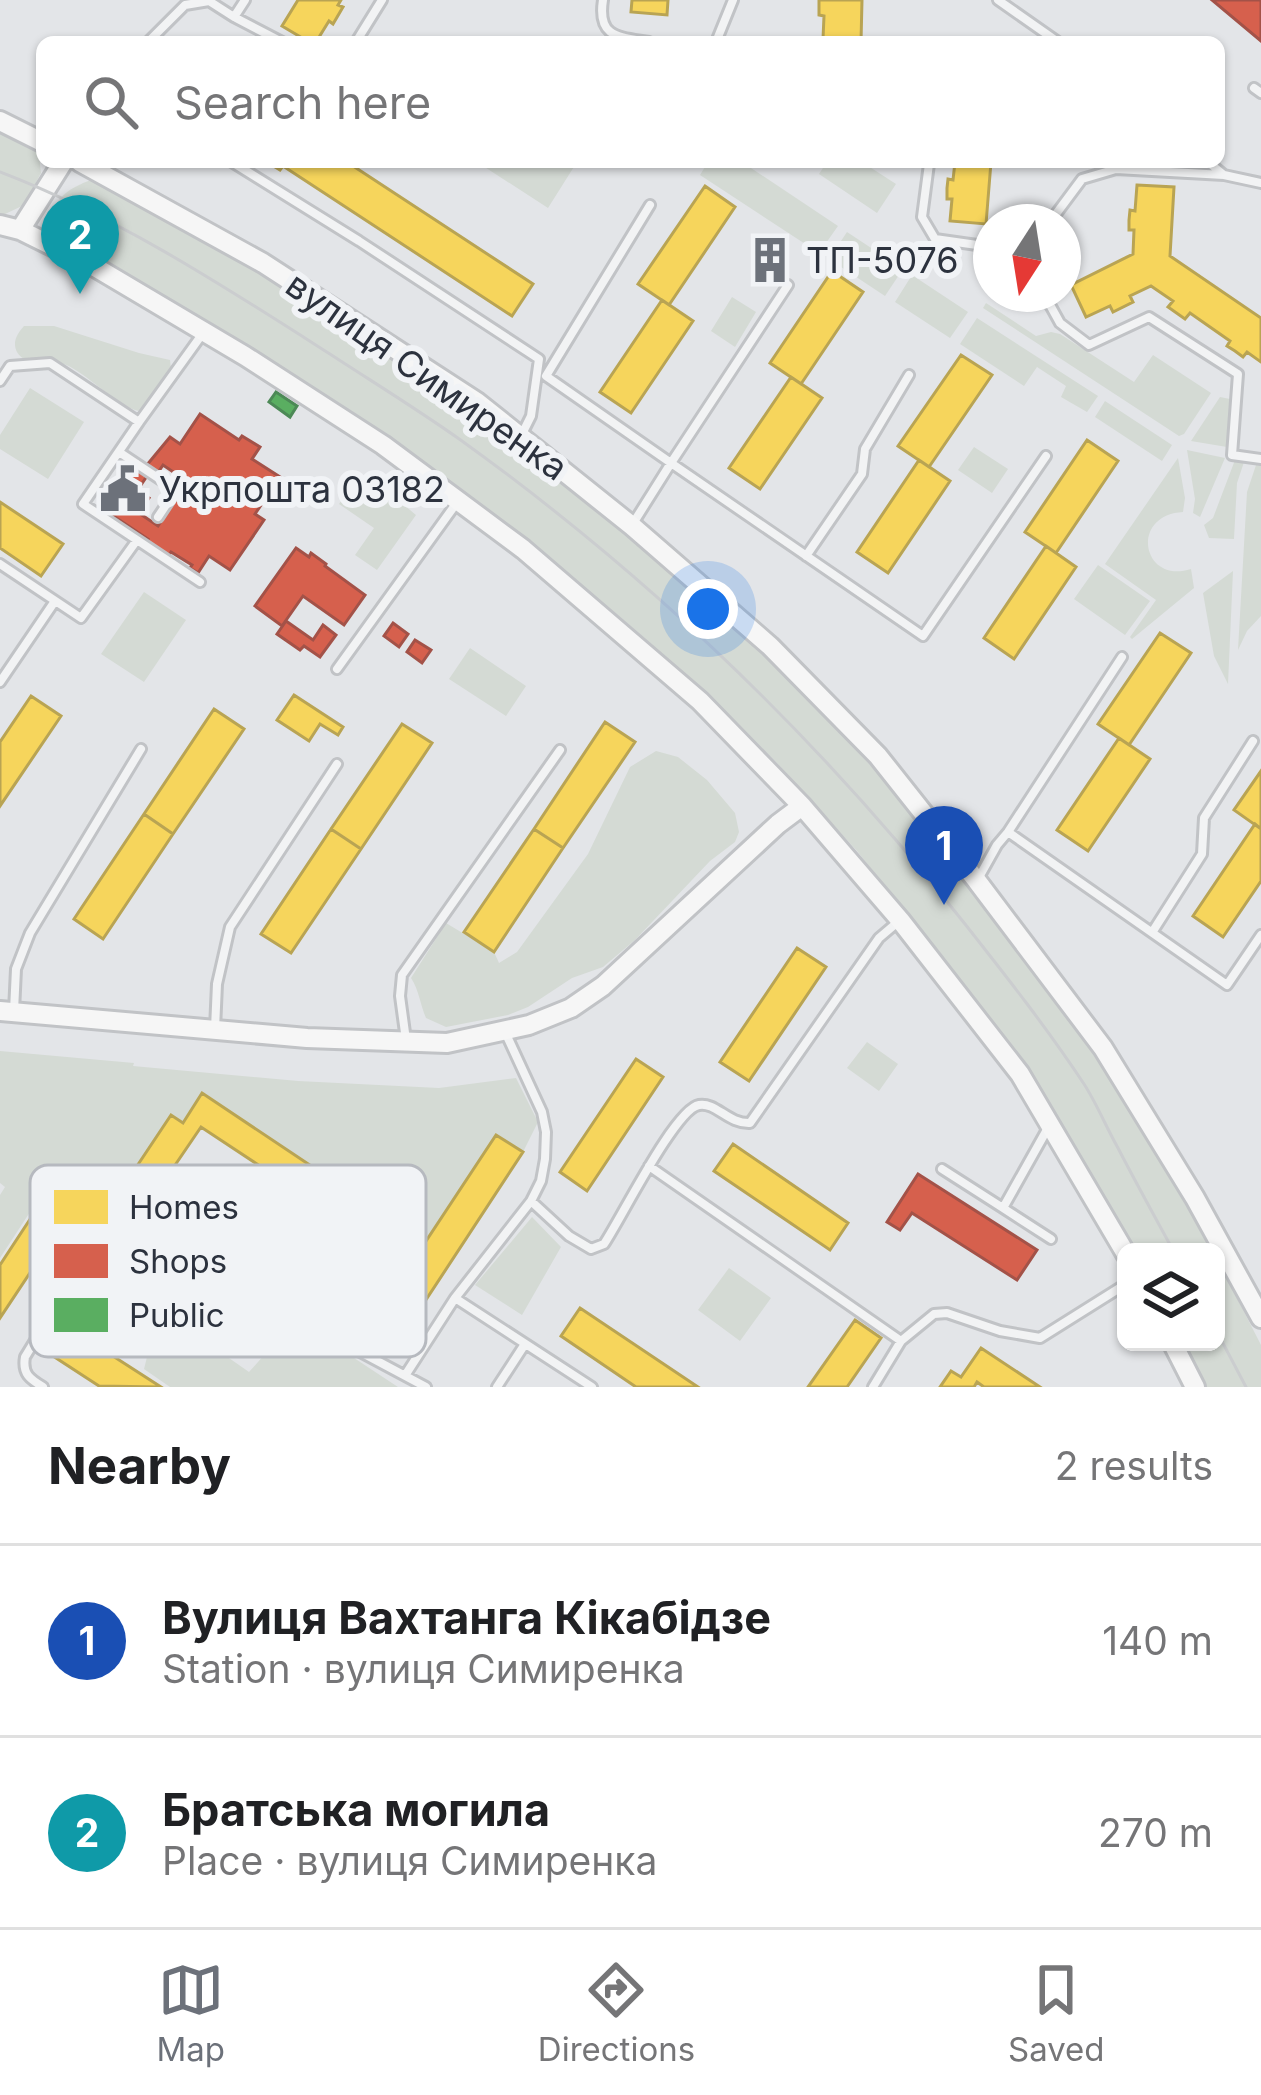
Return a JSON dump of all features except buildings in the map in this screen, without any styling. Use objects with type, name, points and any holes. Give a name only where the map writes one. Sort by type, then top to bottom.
[{"type":"street","points":[[0,121],[36,139]]},
{"type":"street","points":[[58,168],[10,228],[95,267],[341,417],[541,564],[700,701],[802,806],[900,920],[1021,1075],[1120,1243]]},
{"type":"street","name":"вулиця Симиренка","points":[[91,168],[263,262],[477,402],[632,526],[770,646],[878,756],[1103,1048],[1195,1198],[1261,1318]]},
{"type":"street","points":[[7,1011],[307,1038],[447,1043],[505,1032],[571,1008],[604,986],[802,806]]},
{"type":"street","points":[[1177,1351],[1195,1387]]},
{"type":"lane","points":[[235,16],[245,0]]},
{"type":"lane","points":[[360,36],[382,0]]},
{"type":"lane","points":[[603,0],[600,17],[604,28],[616,36]]},
{"type":"lane","points":[[718,36],[733,0]]},
{"type":"lane","points":[[998,0],[1049,36]]},
{"type":"lane","points":[[154,36],[185,5],[209,1],[271,36]]},
{"type":"lane","points":[[242,168],[539,359],[531,416],[521,435]]},
{"type":"lane","points":[[928,168],[922,217],[934,238],[973,244]]},
{"type":"lane","points":[[1215,168],[1223,175]]},
{"type":"lane","points":[[1063,204],[1082,179],[1115,169],[1223,175],[1261,183]]},
{"type":"lane","points":[[650,206],[546,376],[923,636],[1046,455]]},
{"type":"lane","points":[[632,526],[788,285]]},
{"type":"lane","points":[[1054,312],[1060,323],[1088,345],[1149,317],[1233,370],[1238,374],[1232,455],[1261,459]]},
{"type":"lane","points":[[200,582],[83,504],[204,332]]},
{"type":"lane","points":[[0,381],[10,367],[50,363],[140,422]]},
{"type":"lane","points":[[806,556],[862,473],[865,448],[908,375]]},
{"type":"lane","points":[[119,452],[176,490],[158,517]]},
{"type":"lane","points":[[337,669],[459,500]]},
{"type":"lane","points":[[0,564],[81,618],[137,540]]},
{"type":"lane","points":[[0,682],[55,601]]},
{"type":"lane","points":[[977,881],[1122,657]]},
{"type":"lane","points":[[1153,931],[1202,854],[1204,818],[1252,741]]},
{"type":"lane","points":[[7,1011],[30,933],[141,749]]},
{"type":"lane","points":[[406,1042],[402,975],[560,750]]},
{"type":"lane","points":[[215,1030],[217,984],[230,927],[337,764]]},
{"type":"lane","points":[[1008,832],[1227,985],[1261,935]]},
{"type":"lane","points":[[531,1201],[581,1244],[598,1248],[687,1110],[700,1104],[711,1106],[736,1124],[750,1123],[879,938],[900,920]]},
{"type":"lane","points":[[426,1343],[541,1181],[545,1159],[542,1112],[505,1032]]},
{"type":"lane","points":[[1003,1208],[1050,1125]]},
{"type":"lane","points":[[649,1166],[901,1341]]},
{"type":"lane","points":[[942,1169],[1052,1238]]},
{"type":"lane","points":[[873,1387],[901,1341],[934,1314],[946,1312],[1000,1331],[1040,1338],[1117,1289]]},
{"type":"lane","points":[[455,1298],[592,1387]]},
{"type":"lane","points":[[497,1387],[525,1344]]},
{"type":"lane","points":[[30,1350],[23,1366],[28,1378],[43,1387]]},
{"type":"lane","points":[[374,1357],[426,1387]]},
{"type":"lane","points":[[406,1374],[417,1357]]},
{"type":"shaded area","points":[[0,131],[32,147],[41,173],[24,205],[0,214]]},
{"type":"shaded area","points":[[486,168],[573,168],[548,208]]},
{"type":"shaded area","points":[[704,168],[751,168],[838,226],[819,253],[700,175]]},
{"type":"shaded area","points":[[823,168],[871,168],[896,184],[877,213],[819,174]]},
{"type":"shaded area","points":[[94,179],[307,302],[410,368],[511,439],[617,523],[719,613],[816,707],[994,911],[1074,1020],[1209,1243],[1132,1243],[1020,1058],[857,851],[719,706],[520,534],[353,412],[228,334],[61,240],[53,223],[54,212],[73,188]]},
{"type":"shaded area","points":[[847,232],[903,269],[885,296],[829,259]]},
{"type":"shaded area","points":[[912,275],[968,312],[950,338],[895,302]]},
{"type":"shaded area","points":[[732,297],[756,312],[735,347],[711,331]]},
{"type":"shaded area","points":[[989,312],[1000,312],[1036,336],[1060,334],[1134,382],[1153,355],[1211,393],[1179,436]]},
{"type":"shaded area","points":[[977,318],[1098,396],[1087,412],[1061,397],[1066,386],[1037,367],[1024,386],[960,344]]},
{"type":"shaded area","points":[[24,326],[54,326],[170,360],[171,369],[142,412],[135,410],[69,366],[21,357],[15,341]]},
{"type":"shaded area","points":[[30,388],[84,422],[48,479],[0,449],[0,435]]},
{"type":"shaded area","points":[[1220,397],[1230,399],[1227,447],[1191,441]]},
{"type":"shaded area","points":[[1105,401],[1172,445],[1162,461],[1095,417]]},
{"type":"shaded area","points":[[974,447],[1008,469],[992,493],[958,470]]},
{"type":"shaded area","points":[[1187,450],[1225,458],[1200,517],[1193,513]]},
{"type":"shaded area","points":[[1178,458],[1183,512],[1155,524],[1148,548],[1161,567],[1191,569],[1194,588],[1132,639],[1156,600],[1105,564]]},
{"type":"shaded area","points":[[1235,460],[1244,462],[1237,483],[1234,539],[1209,538],[1204,525],[1213,518]]},
{"type":"shaded area","points":[[1256,465],[1261,466],[1261,616],[1238,650],[1247,492]]},
{"type":"shaded area","points":[[353,484],[385,504],[392,495],[416,515],[377,570],[355,555],[374,528],[339,504]]},
{"type":"shaded area","points":[[1098,565],[1150,601],[1125,635],[1074,599]]},
{"type":"shaded area","points":[[1233,571],[1228,684],[1214,656],[1203,593]]},
{"type":"shaded area","points":[[144,592],[186,620],[144,682],[101,654]]},
{"type":"shaded area","points":[[470,648],[526,686],[506,716],[449,679]]},
{"type":"shaded area","points":[[656,751],[678,757],[707,780],[735,813],[739,832],[735,842],[603,967],[572,978],[508,1015],[446,1027],[426,1018],[411,978],[446,923],[494,952],[499,963],[517,952],[588,854],[630,767]]},
{"type":"shaded area","points":[[867,1042],[898,1064],[879,1091],[847,1068]]},
{"type":"shaded area","points":[[0,1051],[298,1081],[439,1088],[516,1078],[538,1122],[523,1152],[496,1135],[426,1241],[426,1165],[310,1165],[203,1094],[183,1123],[171,1116],[138,1165],[30,1165],[30,1212],[0,1258],[0,1195],[5,1187],[0,1183]]},
{"type":"shaded area","points":[[532,1217],[561,1247],[522,1315],[475,1285]]},
{"type":"shaded area","points":[[729,1268],[771,1298],[740,1341],[698,1310]]},
{"type":"shaded area","points":[[1225,1275],[1261,1345],[1261,1387],[1205,1387],[1187,1351],[1225,1351]]},
{"type":"shaded area","points":[[147,1357],[228,1357],[249,1372],[262,1357],[353,1357],[398,1387],[170,1387],[144,1369]]},
{"type":"tram line","points":[[0,172],[87,210],[171,255],[398,398],[532,494],[666,606],[852,790],[980,944],[1084,1084],[1169,1243]]},
{"type":"tram line","points":[[1225,1347],[1246,1387]]},
{"type":"place","name":"ТП-5076","points":[[770,260]]},
{"type":"place","name":"Братська могила","points":[[80,294]]},
{"type":"place","name":"Укрпошта 03182","points":[[123,489]]},
{"type":"place","name":"Вулиця Вахтанга Кікабідзе","points":[[944,905]]}]
